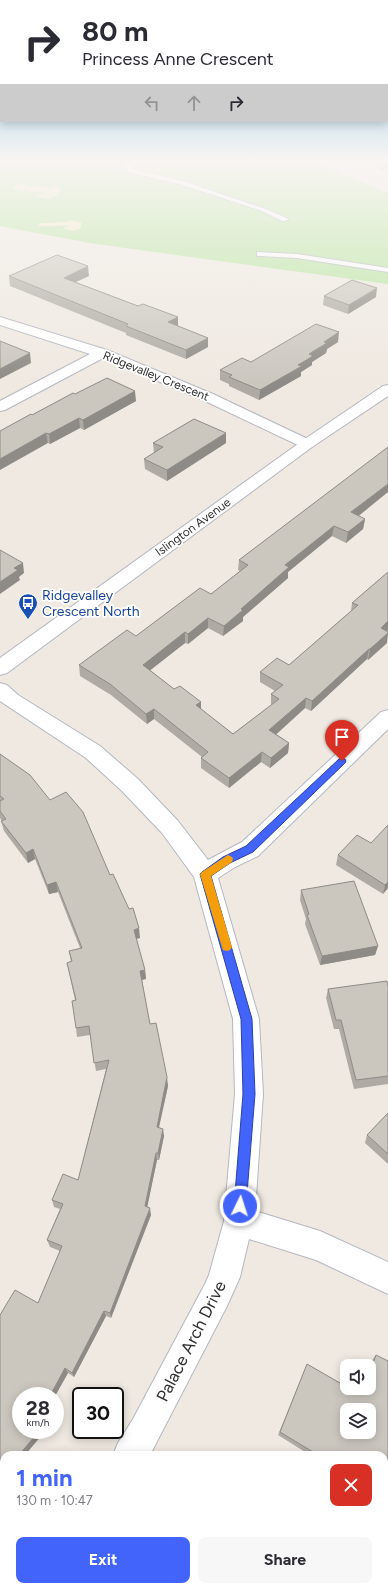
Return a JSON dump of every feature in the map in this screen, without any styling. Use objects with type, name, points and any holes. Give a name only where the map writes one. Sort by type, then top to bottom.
[{"type":"street","name":"Ridgevalley Crescent","points":[[0,321],[102,353],[208,397],[308,444]]},
{"type":"street","points":[[0,407],[102,353]]},
{"type":"street","name":"Islington Avenue","points":[[0,668],[308,444],[388,389]]},
{"type":"street","points":[[0,690],[11,700],[93,752],[130,785],[170,826],[205,874],[227,860],[250,849],[388,717]]},
{"type":"street","name":"Palace Arch Drive","points":[[132,1451],[145,1431],[216,1295],[224,1277],[239,1221],[249,1094],[246,1019],[205,874]]},
{"type":"street","points":[[239,1221],[320,1246],[388,1278]]},
{"type":"lane","points":[[260,254],[303,257],[388,270]]},
{"type":"green space","points":[[48,235],[388,235],[388,284],[89,243]]},
{"type":"building","points":[[57,255],[88,266],[64,278],[138,306],[143,304],[178,317],[168,322],[208,338],[186,350],[126,326],[128,324],[9,276]]},
{"type":"building","points":[[352,280],[377,288],[349,305],[324,296]]},
{"type":"building","points":[[316,324],[339,332],[324,342],[327,343],[309,354],[313,356],[298,365],[302,366],[260,390],[229,377],[232,375],[220,370],[242,358],[251,362]]},
{"type":"building","points":[[0,341],[30,353],[0,369]]},
{"type":"building","points":[[107,378],[135,391],[83,420],[79,418],[49,434],[46,433],[0,459],[0,431],[73,393],[75,394]]},
{"type":"building","points":[[194,419],[226,433],[167,470],[144,459],[163,447],[153,443]]},
{"type":"building","points":[[388,447],[388,484],[351,512],[365,519],[348,532],[334,526],[285,565],[289,567],[224,626],[208,618],[188,634],[185,632],[143,665],[174,689],[180,686],[201,702],[196,705],[233,734],[279,699],[271,694],[283,685],[260,672],[277,658],[289,665],[358,605],[352,603],[388,572],[388,621],[381,628],[388,633],[312,701],[306,698],[269,730],[289,743],[271,758],[262,752],[229,778],[201,758],[208,752],[154,709],[146,714],[110,684],[79,665],[127,630],[136,636],[200,588],[211,594],[248,565],[239,560]]},
{"type":"building","points":[[0,550],[23,563],[14,568],[18,570],[0,582]]},
{"type":"building","points":[[0,754],[30,775],[50,800],[66,792],[83,812],[110,875],[113,874],[129,909],[133,908],[139,928],[134,930],[145,970],[140,971],[150,1024],[156,1023],[167,1077],[157,1127],[163,1129],[158,1153],[156,1153],[145,1206],[150,1208],[110,1313],[104,1311],[72,1373],[65,1368],[55,1387],[12,1387],[12,1439],[32,1439],[22,1451],[0,1451],[0,1315],[15,1290],[38,1303],[62,1246],[47,1240],[63,1204],[52,1200],[63,1174],[78,1180],[109,1060],[94,1063],[89,1026],[76,1028],[72,1001],[76,1000],[67,963],[72,961],[69,951],[82,948],[56,882],[47,885],[33,849],[26,853],[1,821],[6,819],[0,811],[0,801],[4,799],[0,796]]},
{"type":"building","points":[[388,825],[388,882],[385,885],[338,855],[357,835],[371,843]]},
{"type":"building","points":[[354,881],[378,946],[322,956],[307,915],[309,914],[301,890]]},
{"type":"building","points":[[387,981],[388,1076],[356,1080],[341,1020],[336,1020],[328,989]]},
{"type":"building","points":[[388,1113],[388,1154],[367,1135]]},
{"type":"building","points":[[376,1355],[388,1361],[388,1451],[311,1451],[280,1432],[307,1364],[340,1383],[340,1395],[376,1395],[376,1359],[375,1359]]},
{"type":"slow traffic","points":[[227,947],[205,874],[228,859]]},
{"type":"place","name":"Ridgevalley Crescent North","points":[[28,620]]},
{"type":"route","points":[[240,1206],[249,1094],[246,1019],[205,874],[227,860],[250,849],[342,761]]}]
